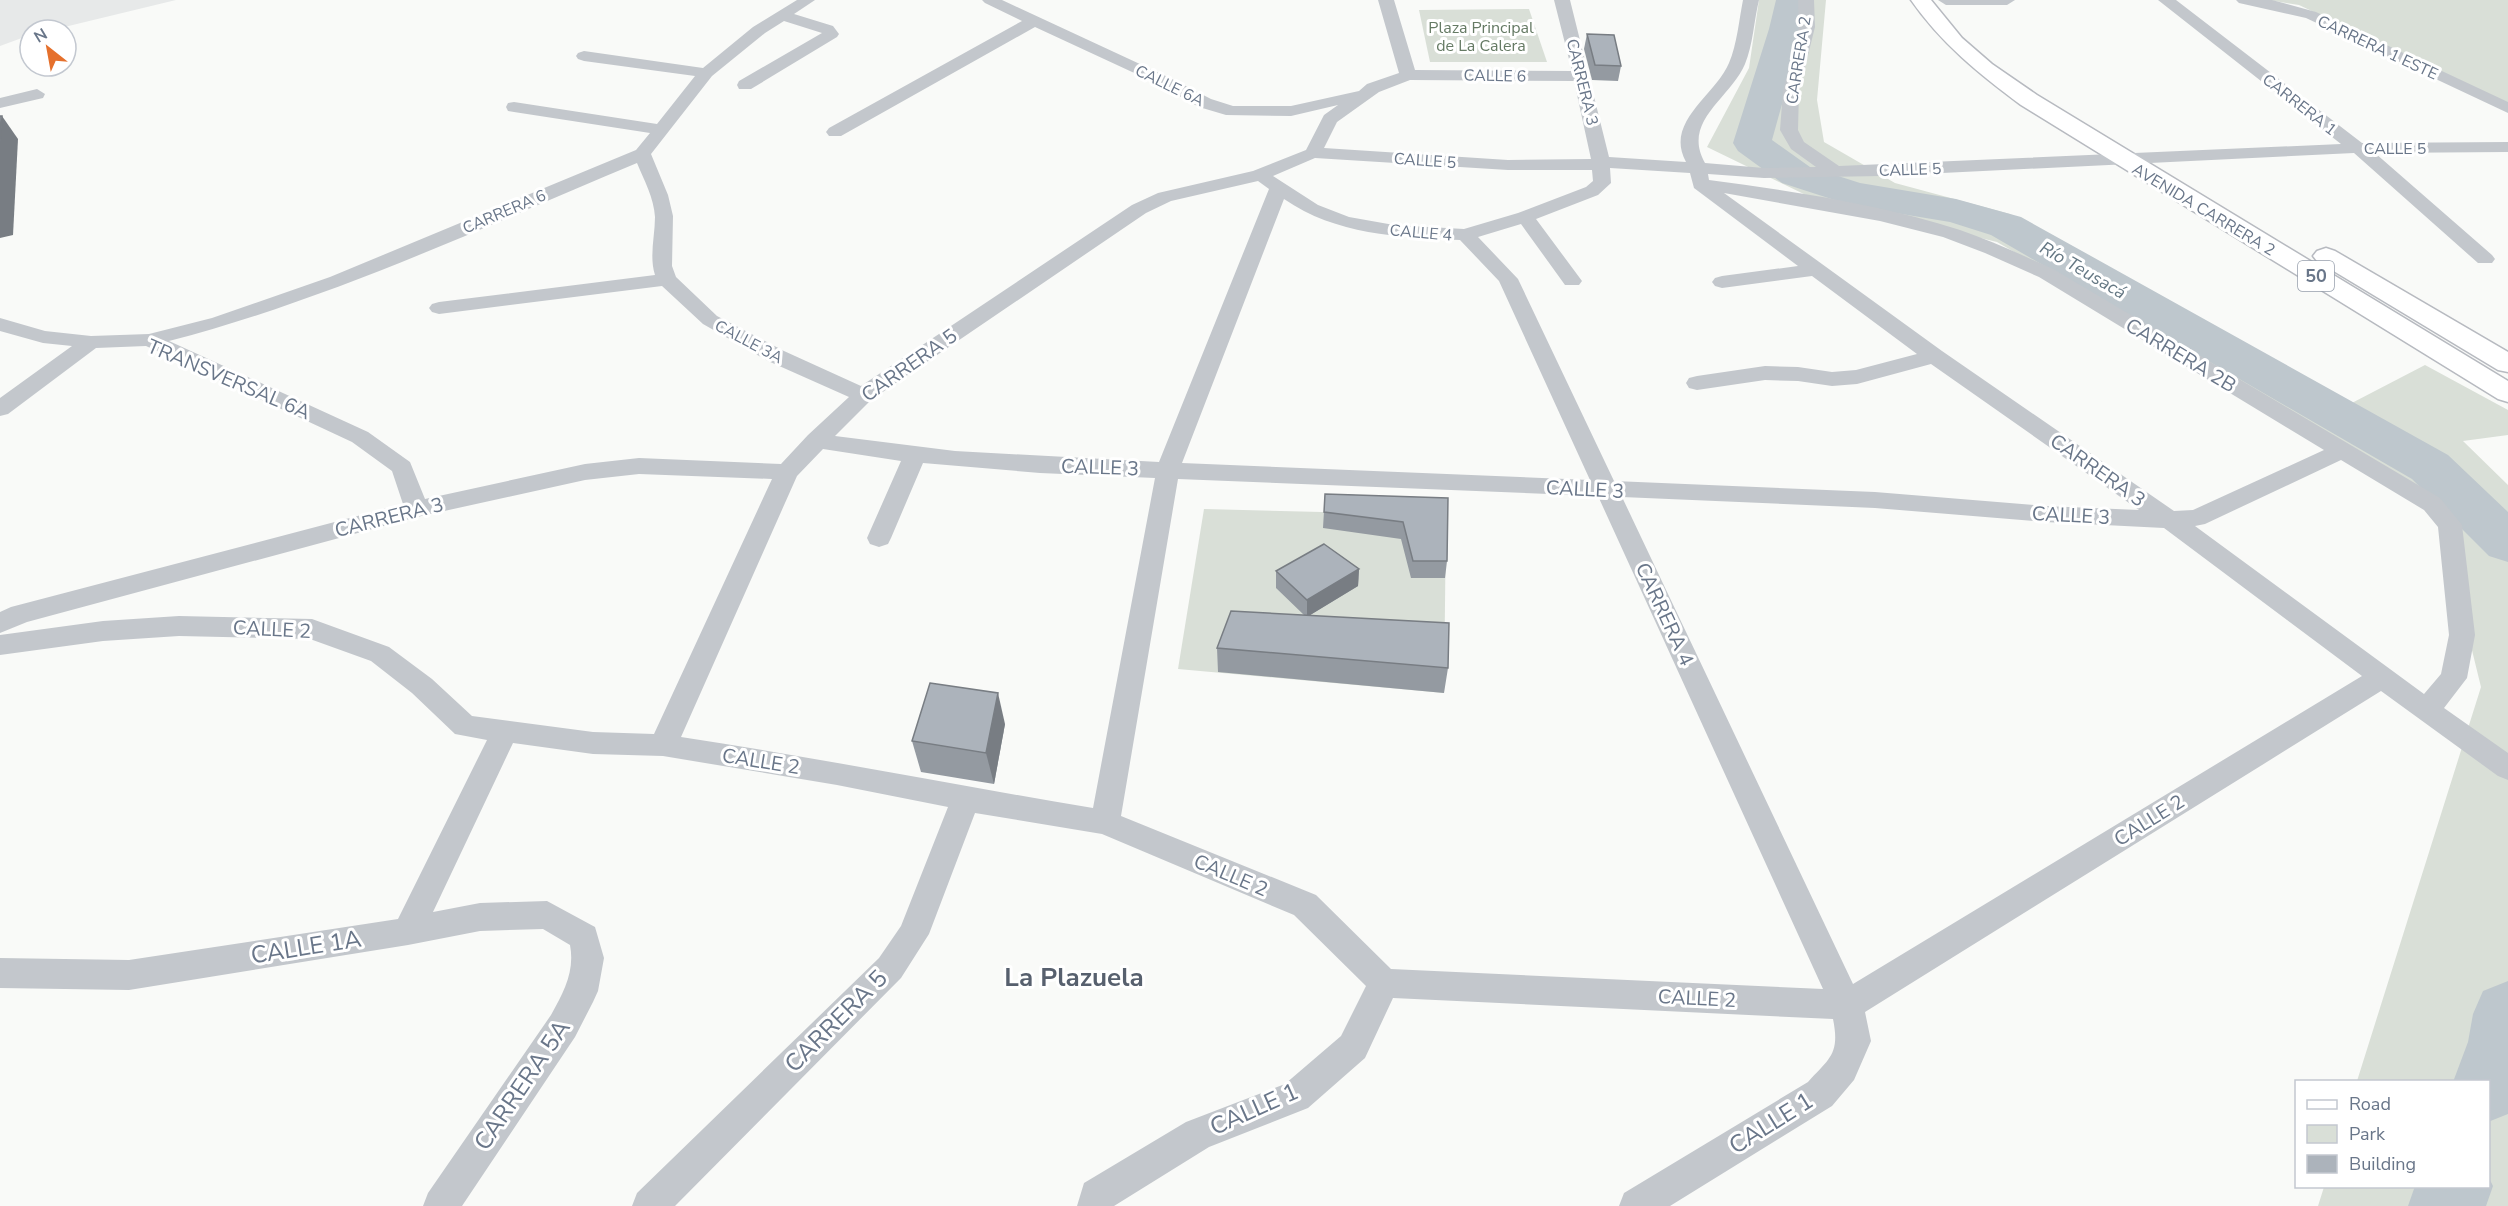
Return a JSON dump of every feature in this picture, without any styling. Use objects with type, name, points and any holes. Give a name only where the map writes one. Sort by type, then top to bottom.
[{"type":"main road","name":"AVENIDA CARRERA 2","points":[[1921,0],[1955,42],[1997,61],[2508,364]]},
{"type":"main road","points":[[1948,0],[1962,16]]},
{"type":"main road","name":"AVENIDA CARRERA 2","points":[[1997,61],[2029,100],[2508,393]]},
{"type":"street","points":[[439,308],[667,279],[662,266],[664,216],[659,195],[642,154],[659,129],[706,73],[759,30],[807,0]]},
{"type":"street","name":"CALLE 6A","points":[[990,0],[1205,103],[1232,111],[1291,111],[1361,95]]},
{"type":"street","points":[[1313,153],[1330,119],[1373,88],[1408,75],[1386,0]]},
{"type":"street","name":"CARRERA 3","points":[[1562,0],[1599,147],[1600,167]]},
{"type":"street","points":[[1699,175],[1689,151],[1688,139],[1693,125],[1737,64],[1751,0]]},
{"type":"street","name":"CARRERA 2","points":[[1806,0],[1807,27],[1791,91],[1789,130],[1797,145],[1828,170]]},
{"type":"street","points":[[1948,0],[2007,0]]},
{"type":"street","name":"CARRERA 1","points":[[2166,0],[2358,148],[2486,259]]},
{"type":"street","name":"CARRERA 1 ESTE","points":[[2244,0],[2275,5],[2311,15],[2508,108]]},
{"type":"street","points":[[745,85],[831,34],[827,29],[783,16]]},
{"type":"street","points":[[835,132],[1035,20]]},
{"type":"street","points":[[584,56],[706,73]]},
{"type":"street","name":"CALLE 6","points":[[1408,75],[1582,76]]},
{"type":"street","points":[[0,103],[38,94]]},
{"type":"street","points":[[514,107],[659,129]]},
{"type":"street","name":"CALLE 5","points":[[1313,153],[1508,165],[1600,167],[1641,179],[1733,172],[1881,171],[2358,148],[2508,147]]},
{"type":"street","name":"CARRERA 5","points":[[663,745],[787,472],[816,440],[863,395],[1139,209],[1165,197],[1259,175],[1313,153]]},
{"type":"street","name":"CARRERA 6","points":[[149,340],[219,322],[337,281],[642,154]]},
{"type":"street","name":"CALLE 4","points":[[1259,175],[1311,209],[1346,222],[1394,231],[1465,236],[1525,217],[1592,191],[1602,183],[1600,167]]},
{"type":"street","name":"CARRERA 3","points":[[1699,175],[1817,269],[1934,356],[2170,520],[2508,768]]},
{"type":"street","name":"CARRERA 2B","points":[[1699,175],[1937,229],[1989,247],[2046,273],[2432,504],[2450,525],[2462,635],[2454,678],[2426,710]]},
{"type":"street","points":[[1105,822],[1168,469],[1279,188]]},
{"type":"street","points":[[1525,217],[1572,281]]},
{"type":"street","name":"CARRERA 4","points":[[1465,236],[1508,279],[1847,1005]]},
{"type":"street","points":[[1722,282],[1817,269]]},
{"type":"street","name":"CALLE 3A","points":[[667,279],[710,320],[776,356],[863,395]]},
{"type":"street","name":"TRANSVERSAL 6A","points":[[0,324],[43,337],[91,342],[149,340],[360,437],[402,467],[417,509]]},
{"type":"street","points":[[0,409],[91,342]]},
{"type":"street","points":[[1697,383],[1765,373],[1798,374],[1833,379],[1857,377],[1934,356]]},
{"type":"street","name":"CALLE 3","points":[[816,440],[865,450],[915,456],[1040,465],[1875,500],[2045,514],[2170,520],[2197,518],[2341,451]]},
{"type":"street","points":[[879,538],[915,456]]},
{"type":"street","name":"CARRERA 3","points":[[0,623],[20,614],[417,509],[585,472],[639,466],[787,472]]},
{"type":"street","name":"CALLE 2","points":[[0,645],[103,631],[179,626],[312,628],[380,654],[422,686],[465,726],[593,743],[663,745],[837,773],[966,799],[1105,822],[1305,905],[1384,983],[1847,1005],[2382,677]]},
{"type":"street","points":[[408,931],[505,732]]},
{"type":"street","name":"CARRERA 5","points":[[650,1206],[890,968],[913,934],[966,799]]},
{"type":"street","name":"CALLE 1A","points":[[0,972],[129,975],[408,931],[480,917],[547,915],[584,937],[588,958]]},
{"type":"street","name":"CARRERA 5A","points":[[441,1206],[562,1026],[582,991],[588,958]]},
{"type":"street","name":"CALLE 1","points":[[1095,1206],[1097,1196],[1198,1134],[1296,1096],[1353,1047],[1384,983]]},
{"type":"street","name":"CALLE 1","points":[[1637,1206],[1820,1094],[1842,1069],[1854,1041],[1847,1005]]},
{"type":"shaded area","points":[[0,0],[176,0],[78,24],[78,18],[18,18],[18,39],[0,46]]},
{"type":"green space","points":[[1759,0],[1826,0],[1817,100],[1824,142],[1895,183],[2010,214],[2348,405],[2425,365],[2508,410],[2508,435],[2463,441],[2508,485],[2508,1206],[2318,1206],[2324,1188],[2490,1188],[2490,1080],[2357,1080],[2481,687],[2434,495],[1997,242],[1810,197],[1707,147],[1749,68]]},
{"type":"green space","points":[[2268,0],[2508,0],[2508,104],[2299,5]]},
{"type":"green space","name":"Plaza Principal de La Calera","points":[[1529,9],[1547,62],[1430,62],[1419,10]]},
{"type":"green space","points":[[1204,509],[1446,515],[1444,693],[1178,669]]},
{"type":"building","points":[[1587,34],[1614,35],[1621,66],[1595,65]]},
{"type":"building","points":[[0,116],[2,116],[0,142]]},
{"type":"building","points":[[1325,494],[1448,498],[1447,561],[1413,561],[1403,522],[1324,512]]},
{"type":"building","points":[[1324,544],[1359,569],[1307,600],[1276,571]]},
{"type":"building","points":[[1231,611],[1449,623],[1448,668],[1217,648]]},
{"type":"building","points":[[930,683],[998,693],[986,753],[912,741]]},
{"type":"waterway","name":"Río Teusacá","points":[[1792,0],[1786,29],[1752,143],[1796,175],[1853,194],[1956,211],[2006,226],[2430,467],[2508,543]]},
{"type":"waterway","name":"Río Teusacá","points":[[2490,1080],[2504,1042],[2508,1014]]},
{"type":"waterway","name":"Río Teusacá","points":[[2447,1206],[2453,1188]]},
{"type":"district","name":"La Plazuela","points":[[1074,977]]}]
